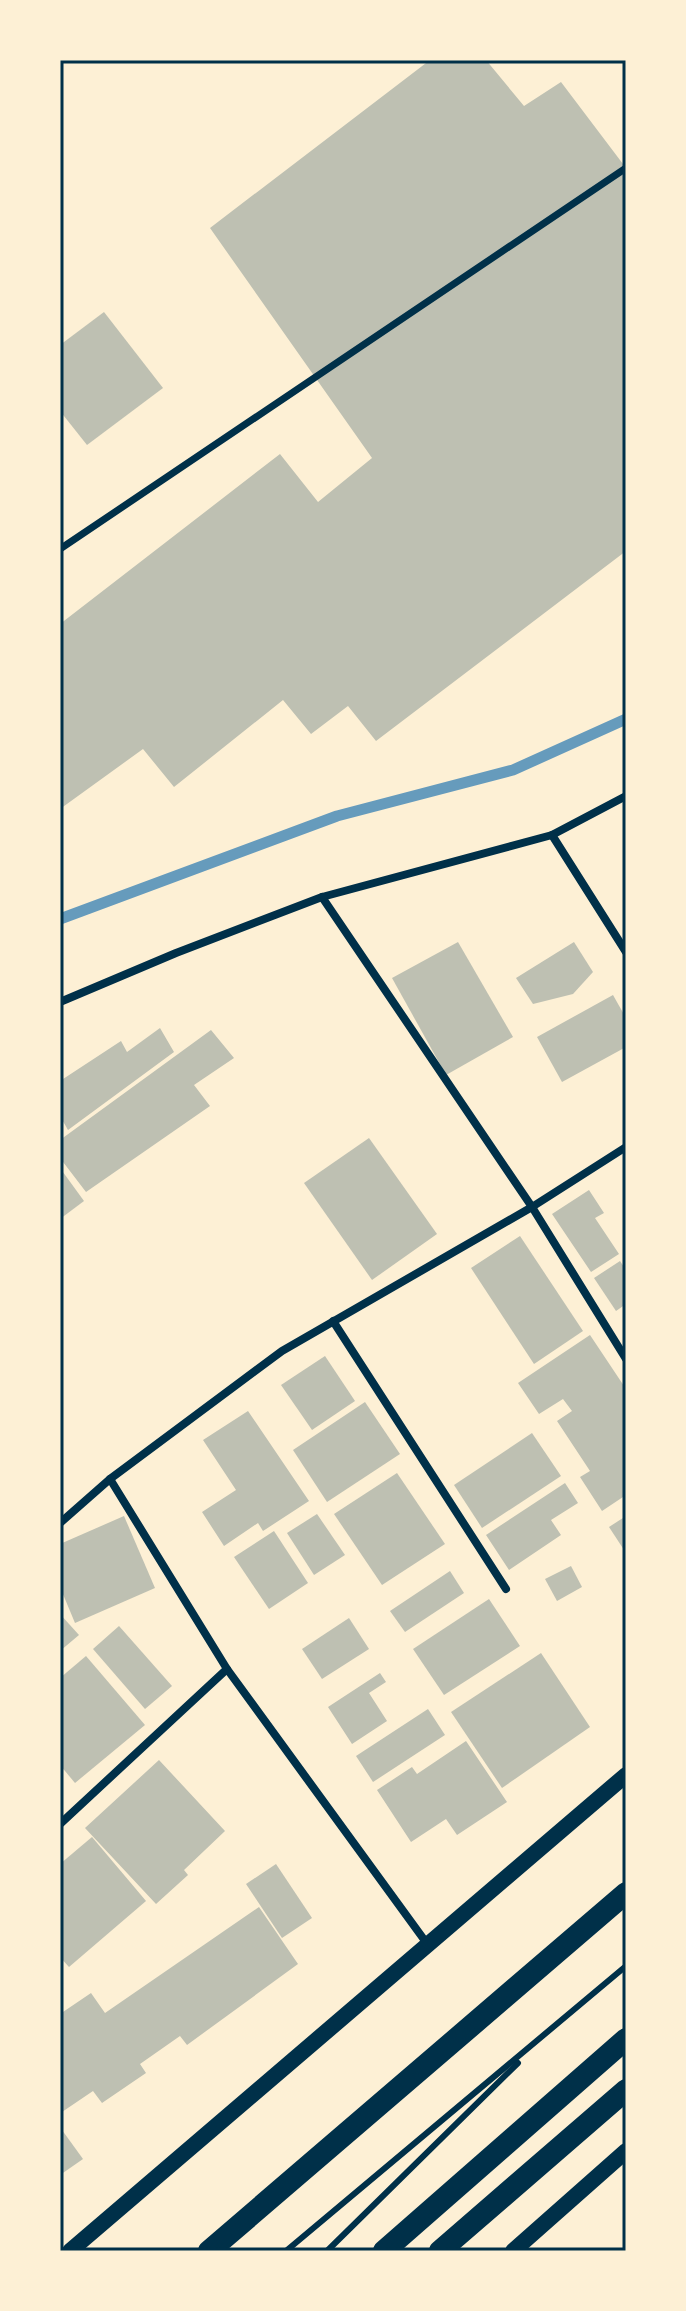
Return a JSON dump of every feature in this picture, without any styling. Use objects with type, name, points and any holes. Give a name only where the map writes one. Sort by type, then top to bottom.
[{"type":"highway","points":[[209,2251],[626,1893]]},
{"type":"highway","points":[[384,2251],[626,2039]]},
{"type":"highway","points":[[440,2251],[626,2090]]},
{"type":"main road","points":[[70,2251],[626,1775]]},
{"type":"main road","points":[[513,2251],[626,2151]]},
{"type":"street","points":[[60,549],[626,168]]},
{"type":"street","points":[[60,1002],[322,897],[552,835],[626,796]]},
{"type":"street","points":[[552,835],[626,952]]},
{"type":"street","points":[[322,897],[532,1207],[626,1359]]},
{"type":"street","points":[[60,1523],[110,1479],[282,1351],[532,1207],[626,1147]]},
{"type":"street","points":[[333,1321],[506,1589]]},
{"type":"street","points":[[110,1479],[227,1669],[428,1945]]},
{"type":"street","points":[[60,1824],[227,1669]]},
{"type":"lane","points":[[286,2251],[626,1966]]},
{"type":"lane","points":[[327,2251],[549,2032]]},
{"type":"building","points":[[430,60],[486,60],[524,106],[561,82],[626,168],[626,551],[376,741],[348,706],[311,734],[283,700],[174,787],[143,749],[60,809],[60,624],[280,454],[318,502],[372,458],[210,228]]},
{"type":"building","points":[[104,312],[163,388],[87,445],[60,411],[60,345]]},
{"type":"building","points":[[458,942],[513,1037],[446,1075],[392,978]]},
{"type":"building","points":[[574,942],[593,972],[573,994],[533,1004],[516,978]]},
{"type":"building","points":[[613,995],[626,1018],[626,1047],[562,1082],[537,1037]]},
{"type":"building","points":[[160,1028],[174,1052],[68,1130],[60,1116],[60,1081],[121,1041],[127,1052]]},
{"type":"building","points":[[211,1030],[234,1058],[194,1085],[210,1106],[86,1192],[60,1158],[60,1140]]},
{"type":"building","points":[[369,1138],[437,1234],[372,1280],[304,1183]]},
{"type":"building","points":[[60,1168],[84,1201],[60,1219]]},
{"type":"building","points":[[589,1190],[604,1213],[595,1218],[619,1254],[591,1272],[552,1214]]},
{"type":"building","points":[[520,1236],[583,1331],[534,1364],[471,1268]]},
{"type":"building","points":[[620,1261],[626,1270],[626,1304],[616,1311],[594,1278]]},
{"type":"building","points":[[590,1335],[626,1389],[626,1495],[602,1511],[580,1477],[590,1471],[557,1421],[572,1411],[563,1399],[539,1414],[518,1383]]},
{"type":"building","points":[[325,1356],[355,1401],[312,1430],[281,1385]]},
{"type":"building","points":[[365,1402],[400,1454],[327,1502],[293,1450]]},
{"type":"building","points":[[248,1411],[309,1501],[263,1531],[258,1523],[224,1546],[202,1512],[236,1490],[203,1440]]},
{"type":"building","points":[[532,1433],[561,1476],[482,1528],[454,1485]]},
{"type":"building","points":[[397,1473],[445,1544],[382,1585],[334,1514]]},
{"type":"building","points":[[565,1483],[578,1503],[551,1520],[561,1535],[509,1570],[486,1535]]},
{"type":"building","points":[[317,1514],[345,1555],[314,1575],[287,1533]]},
{"type":"building","points":[[124,1516],[155,1588],[75,1623],[60,1587],[60,1544]]},
{"type":"building","points":[[626,1516],[626,1553],[609,1527]]},
{"type":"building","points":[[274,1531],[308,1583],[269,1609],[234,1557]]},
{"type":"building","points":[[571,1566],[582,1587],[557,1601],[545,1579]]},
{"type":"building","points":[[450,1571],[464,1593],[405,1632],[390,1611]]},
{"type":"building","points":[[489,1599],[520,1646],[444,1695],[413,1649]]},
{"type":"building","points":[[60,1614],[79,1635],[60,1651]]},
{"type":"building","points":[[349,1618],[369,1649],[322,1679],[302,1649]]},
{"type":"building","points":[[119,1626],[172,1686],[145,1709],[93,1649]]},
{"type":"building","points":[[541,1653],[590,1727],[502,1788],[451,1712]]},
{"type":"building","points":[[86,1656],[145,1725],[75,1783],[60,1765],[60,1678]]},
{"type":"building","points":[[380,1673],[386,1682],[369,1693],[387,1721],[352,1744],[328,1707]]},
{"type":"building","points":[[428,1709],[445,1735],[373,1782],[356,1756]]},
{"type":"building","points":[[466,1741],[507,1802],[457,1835],[446,1819],[411,1842],[377,1790],[412,1767],[417,1774]]},
{"type":"building","points":[[159,1760],[225,1831],[184,1870],[188,1875],[156,1904],[85,1828]]},
{"type":"building","points":[[92,1837],[146,1901],[69,1967],[60,1957],[60,1864]]},
{"type":"building","points":[[276,1864],[312,1918],[282,1938],[246,1884]]},
{"type":"building","points":[[259,1907],[298,1964],[187,2045],[180,2036],[140,2064],[146,2073],[102,2103],[93,2091],[62,2112],[60,2014],[91,1993],[105,2013]]},
{"type":"building","points":[[62,2130],[83,2159],[60,2175],[60,2132]]},
{"type":"waterway","points":[[60,919],[337,816],[513,770],[626,719]]}]
